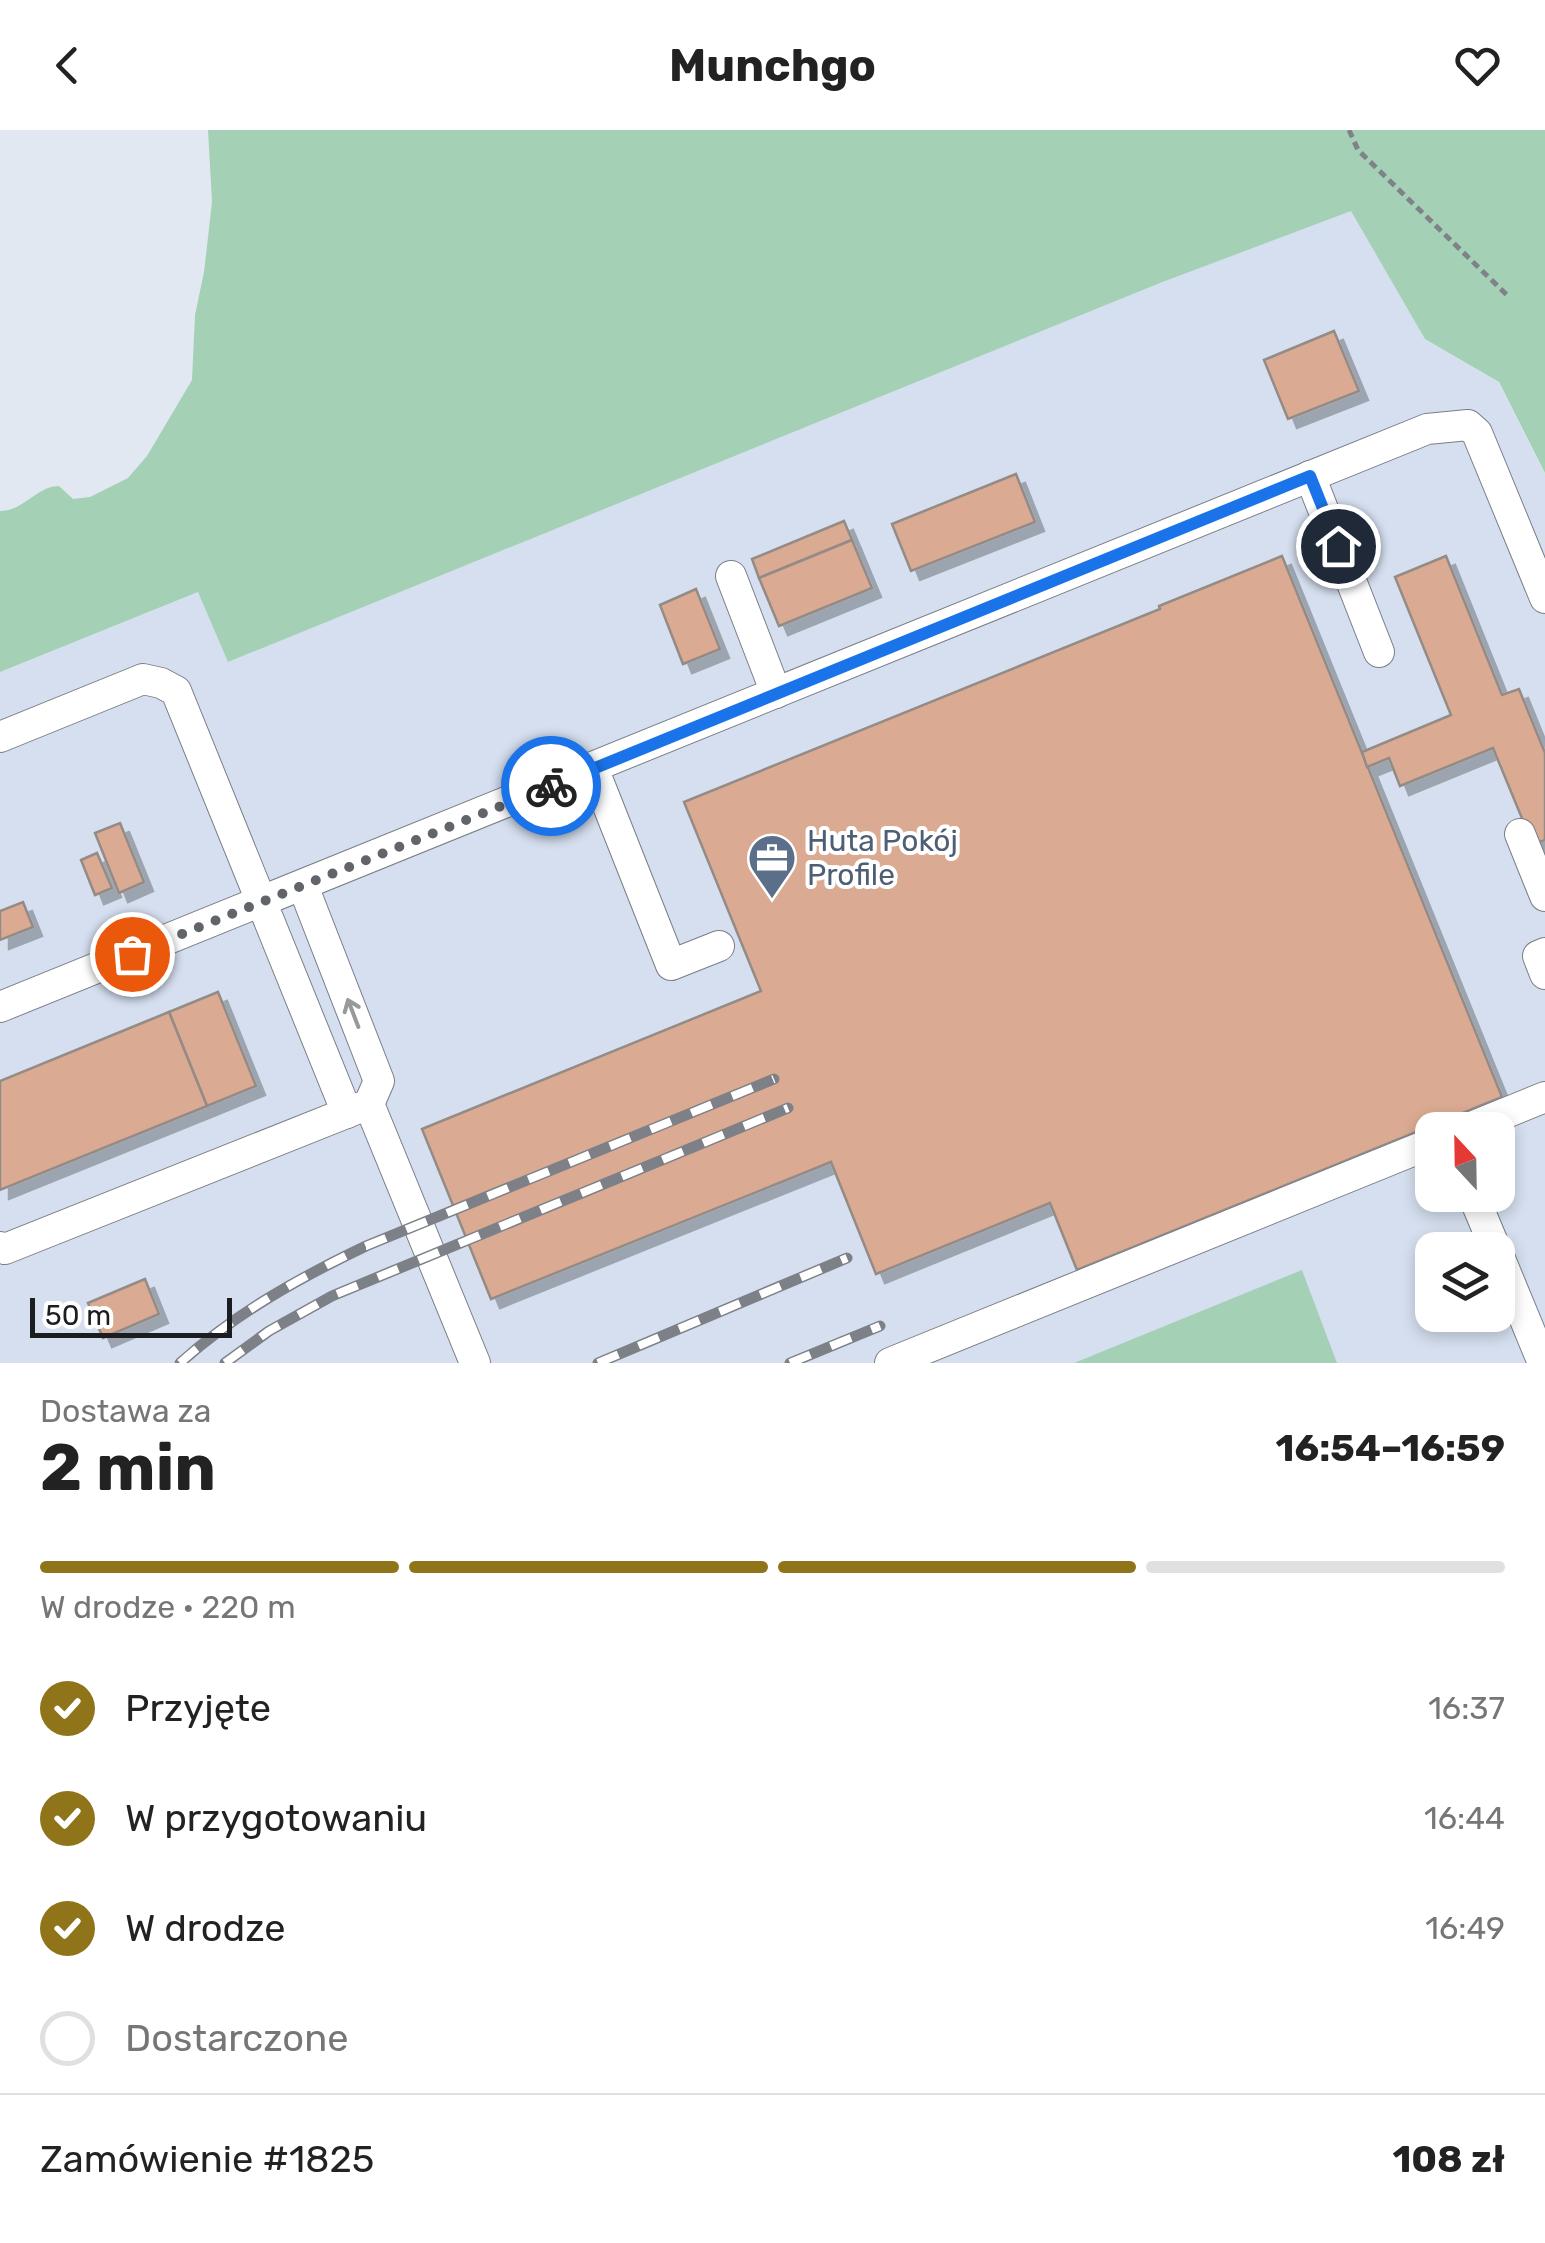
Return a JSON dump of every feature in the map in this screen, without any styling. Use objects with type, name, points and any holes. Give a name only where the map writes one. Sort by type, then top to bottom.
[{"type":"lane","points":[[0,1007],[1426,429],[1468,425],[1477,433],[1545,598]]},
{"type":"lane","points":[[1310,476],[1380,652]]},
{"type":"lane","points":[[731,576],[776,693]]},
{"type":"lane","points":[[0,737],[142,679],[161,682],[176,691],[264,902],[475,1363]]},
{"type":"lane","points":[[593,768],[671,965],[719,946]]},
{"type":"lane","points":[[1520,834],[1545,896]]},
{"type":"lane","points":[[0,1247],[5,1249],[358,1108],[379,1082],[303,886]]},
{"type":"lane","points":[[1545,953],[1538,956],[1545,974]]},
{"type":"lane","points":[[1508,1112],[1545,1097]]},
{"type":"lane","points":[[890,1363],[1415,1150]]},
{"type":"lane","points":[[1515,1295],[1543,1363]]},
{"type":"path","points":[[1348,130],[1358,150],[1510,298]]},
{"type":"shaded area","name":"Huta Pokój Profile","points":[[1352,210],[1425,339],[1498,382],[1545,474],[1545,1363],[1337,1363],[1302,1271],[1074,1363],[0,1363],[0,672],[199,592],[228,662],[1160,283]]},
{"type":"green space","points":[[208,130],[1545,130],[1545,473],[1499,382],[1425,339],[1351,211],[1160,283],[228,662],[198,592],[0,672],[0,511],[16,507],[51,487],[59,486],[73,499],[90,497],[128,478],[147,456],[192,380],[195,315],[212,202]]},
{"type":"green space","points":[[1302,1270],[1337,1363],[1074,1363]]},
{"type":"building","points":[[1334,331],[1359,391],[1288,419],[1264,360]]},
{"type":"building","points":[[1016,474],[1035,522],[911,571],[892,524]]},
{"type":"building","points":[[844,521],[852,540],[759,578],[752,559]]},
{"type":"building","points":[[852,540],[872,588],[779,626],[759,578]]},
{"type":"building","points":[[1282,556],[1502,1097],[1465,1112],[1415,1112],[1415,1132],[1077,1270],[1050,1203],[876,1274],[831,1162],[491,1299],[422,1129],[761,991],[684,802],[1160,609],[1159,606]]},
{"type":"building","points":[[1446,556],[1502,695],[1519,689],[1545,753],[1545,840],[1533,845],[1493,748],[1400,786],[1389,758],[1367,767],[1362,752],[1451,715],[1395,577]]},
{"type":"building","points":[[696,589],[720,649],[683,664],[660,605]]},
{"type":"building","points":[[120,823],[144,882],[119,893],[95,833]]},
{"type":"building","points":[[97,853],[112,888],[95,895],[81,860]]},
{"type":"building","points":[[23,902],[33,927],[0,940],[0,911]]},
{"type":"building","points":[[218,992],[256,1086],[207,1106],[169,1012]]},
{"type":"building","points":[[169,1012],[207,1106],[0,1190],[0,1081]]},
{"type":"building","points":[[145,1279],[159,1314],[103,1338],[88,1303]]},
{"type":"railway","points":[[180,1363],[269,1298],[366,1246],[774,1079]]},
{"type":"railway","points":[[225,1363],[269,1331],[332,1296],[788,1108]]},
{"type":"railway","points":[[598,1363],[847,1258]]},
{"type":"railway","points":[[790,1363],[880,1326]]},
{"type":"way so far","points":[[132,954],[551,786]]},
{"type":"place","name":"Huta Pokój Profile","points":[[772,900]]},
{"type":"route","points":[[551,786],[1310,476],[1338,546]]}]
